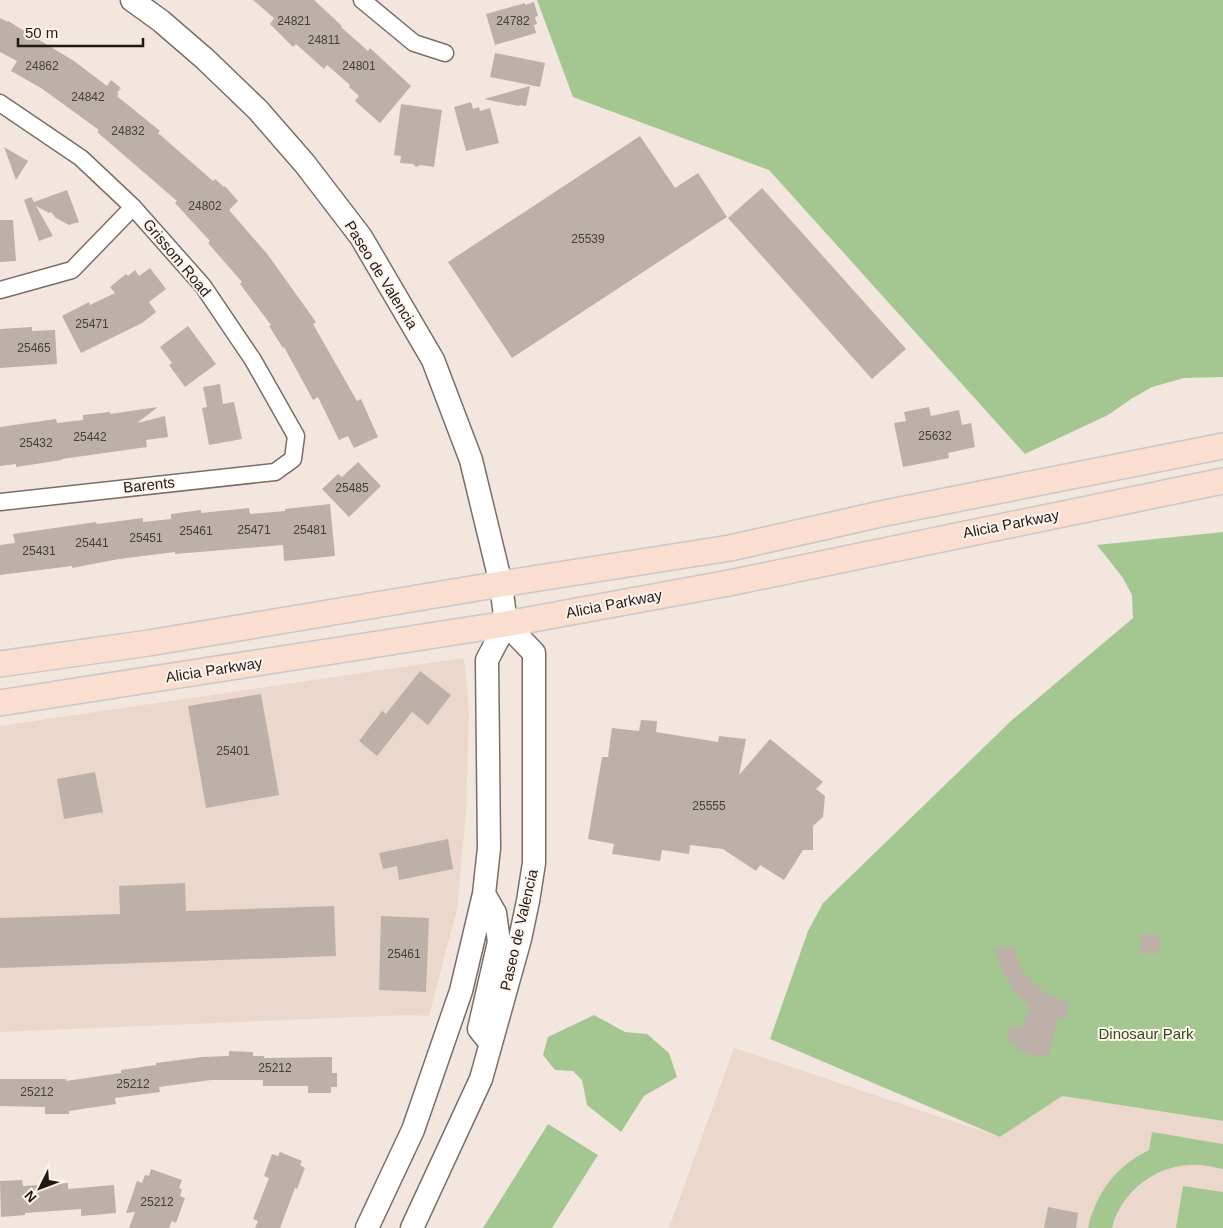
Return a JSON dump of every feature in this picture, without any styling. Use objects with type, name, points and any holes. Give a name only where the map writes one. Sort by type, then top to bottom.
[{"type":"main road","name":"Paseo de Valencia","points":[[132,0],[161,21],[205,59],[258,110],[305,164],[361,237],[432,360],[471,460],[501,584],[506,624],[534,653],[534,863],[520,939],[481,1079],[412,1228]]},
{"type":"main road","points":[[0,664],[149,643],[730,548],[885,513],[1223,446]]},
{"type":"main road","name":"Alicia Parkway","points":[[0,703],[506,624],[729,582],[1223,481]]},
{"type":"main road","points":[[885,513],[894,548]]},
{"type":"main road","points":[[367,1228],[419,1111],[461,990],[484,894],[489,848],[487,660],[506,624]]},
{"type":"main road","points":[[484,894],[495,913],[499,942],[479,1028],[491,1044]]},
{"type":"street","points":[[362,0],[414,43],[444,54]]},
{"type":"street","name":"Grissom Road","points":[[0,102],[81,158],[133,206],[203,286],[253,360],[296,436],[293,459]]},
{"type":"street","points":[[0,290],[72,270],[133,206]]},
{"type":"street","name":"Barents","points":[[0,502],[275,472],[293,459]]},
{"type":"shaded area","points":[[464,658],[469,711],[466,813],[457,909],[429,1016],[405,1015],[0,1032],[0,726]]},
{"type":"shaded area","points":[[734,1048],[1000,1137],[1062,1096],[1223,1121],[1223,1228],[669,1228]]},
{"type":"green space","points":[[537,0],[1223,0],[1223,377],[1184,378],[1152,387],[1108,415],[1025,454],[769,170],[573,97]]},
{"type":"green space","name":"Dinosaur Park","points":[[1223,532],[1223,1121],[1062,1096],[1000,1137],[770,1039],[808,931],[823,903],[1012,720],[1133,618],[1132,595],[1123,578],[1097,545]]},
{"type":"green space","points":[[594,1015],[625,1032],[647,1034],[669,1053],[677,1077],[644,1096],[621,1132],[587,1105],[582,1080],[573,1071],[555,1070],[543,1055],[548,1037]]},
{"type":"green space","points":[[548,1124],[598,1155],[552,1228],[483,1228]]},
{"type":"green space","points":[[1152,1132],[1223,1144],[1223,1169],[1191,1165],[1180,1166],[1157,1173],[1137,1187],[1129,1196],[1116,1216],[1112,1228],[1088,1228],[1096,1203],[1102,1192],[1117,1172],[1149,1150]]},
{"type":"green space","points":[[1183,1186],[1223,1192],[1223,1228],[1176,1228]]},
{"type":"building","points":[[253,0],[314,0],[368,51],[370,48],[411,86],[380,123],[355,101],[359,96],[349,87],[350,85],[327,65],[324,69],[296,44],[293,47],[270,24],[274,18]]},
{"type":"building","points":[[534,2],[538,16],[535,17],[537,24],[534,25],[536,33],[495,45],[486,14]]},
{"type":"building","points":[[0,18],[74,61],[107,86],[111,80],[121,88],[117,96],[160,131],[158,133],[213,181],[215,179],[225,186],[238,201],[229,210],[268,255],[316,322],[313,324],[357,401],[361,399],[378,437],[354,448],[348,436],[339,440],[318,397],[313,400],[284,347],[269,326],[271,325],[240,284],[242,282],[208,243],[210,241],[175,203],[177,201],[97,132],[99,130],[41,88],[11,71],[17,61],[0,52]]},
{"type":"building","points":[[495,53],[545,63],[540,87],[490,77]]},
{"type":"building","points":[[530,86],[526,106],[484,99]]},
{"type":"building","points":[[471,102],[473,109],[479,107],[480,111],[490,108],[499,143],[466,151],[454,107]]},
{"type":"building","points":[[401,104],[442,110],[434,167],[421,165],[416,167],[413,164],[400,163],[401,156],[394,155]]},
{"type":"building","points":[[640,136],[675,188],[698,173],[727,217],[512,358],[448,262]]},
{"type":"building","points":[[4,147],[28,161],[16,180]]},
{"type":"building","points":[[762,188],[906,349],[872,379],[728,218]]},
{"type":"building","points":[[67,190],[79,222],[69,225],[56,218],[51,212],[49,213],[36,206],[53,236],[39,241],[24,200],[31,197],[34,202]]},
{"type":"building","points":[[0,220],[13,220],[16,261],[0,262]]},
{"type":"building","points":[[150,268],[166,289],[149,302],[156,312],[142,323],[81,353],[62,316],[89,302],[90,305],[115,293],[110,287],[126,274],[128,276],[135,270],[139,276]]},
{"type":"building","points":[[188,326],[216,364],[185,387],[169,365],[172,363],[160,347]]},
{"type":"building","points":[[32,327],[32,331],[55,330],[57,364],[0,368],[0,329]]},
{"type":"building","points":[[220,384],[223,404],[234,402],[242,439],[209,445],[202,408],[207,407],[203,387]]},
{"type":"building","points":[[158,407],[137,423],[165,416],[168,437],[146,440],[147,447],[16,467],[16,464],[0,466],[0,427],[56,419],[57,423],[83,420],[83,415],[110,412],[110,414]]},
{"type":"building","points":[[929,407],[931,416],[959,410],[962,425],[971,423],[975,447],[948,453],[949,458],[903,467],[894,423],[906,421],[904,412]]},
{"type":"building","points":[[358,462],[381,486],[349,517],[322,489],[338,474],[342,477]]},
{"type":"building","points":[[330,504],[335,556],[284,561],[283,545],[175,554],[175,552],[119,559],[72,568],[72,566],[0,575],[0,545],[15,543],[13,534],[96,522],[97,524],[143,518],[143,522],[171,519],[171,514],[201,510],[201,513],[249,508],[250,514]]},
{"type":"building","points":[[420,671],[451,695],[428,725],[412,712],[377,756],[359,741],[382,711],[386,714]]},
{"type":"building","points":[[261,694],[279,795],[206,808],[188,706]]},
{"type":"building","points":[[641,720],[657,721],[656,732],[718,742],[719,736],[746,739],[739,775],[770,739],[823,782],[816,789],[825,796],[823,817],[813,826],[813,850],[803,850],[784,880],[760,865],[756,871],[723,849],[690,845],[689,854],[662,850],[660,861],[612,854],[614,844],[588,839],[602,757],[608,757],[612,728],[639,731]]},
{"type":"building","points":[[95,772],[103,812],[64,819],[57,779]]},
{"type":"building","points":[[448,839],[453,869],[399,880],[397,866],[383,869],[379,853]]},
{"type":"building","points":[[185,883],[186,911],[334,906],[336,956],[0,968],[0,918],[120,914],[119,886]]},
{"type":"building","points":[[381,916],[429,918],[426,992],[379,990]]},
{"type":"building","points":[[1141,934],[1160,935],[1159,954],[1140,953]]},
{"type":"building","points":[[1014,946],[1021,969],[1036,985],[1053,997],[1069,1003],[1066,1020],[1058,1018],[1048,1058],[1018,1051],[1018,1045],[1007,1042],[1010,1025],[1023,1028],[1029,1006],[1013,990],[1002,971],[995,949]]},
{"type":"building","points":[[229,1051],[253,1052],[253,1056],[264,1056],[264,1058],[332,1057],[332,1073],[337,1073],[337,1087],[331,1087],[331,1093],[308,1093],[308,1086],[263,1086],[263,1080],[211,1080],[159,1087],[160,1092],[115,1098],[116,1104],[69,1111],[69,1114],[45,1114],[45,1107],[0,1106],[0,1079],[66,1079],[66,1081],[121,1073],[121,1070],[156,1065],[156,1063],[202,1057],[229,1056]]},
{"type":"building","points":[[280,1152],[302,1161],[300,1165],[305,1168],[297,1189],[295,1188],[280,1228],[255,1228],[258,1221],[253,1219],[269,1178],[264,1176],[272,1154],[278,1156]]},
{"type":"building","points":[[151,1169],[182,1180],[179,1188],[182,1189],[180,1196],[185,1198],[176,1223],[172,1221],[169,1228],[129,1228],[135,1212],[126,1213],[137,1181],[142,1183],[145,1175],[149,1176]]},
{"type":"building","points":[[22,1180],[23,1186],[68,1183],[68,1189],[114,1185],[116,1213],[81,1216],[81,1209],[25,1213],[25,1215],[1,1217],[0,1181]]},
{"type":"building","points":[[1048,1207],[1078,1213],[1076,1228],[1044,1228]]}]
